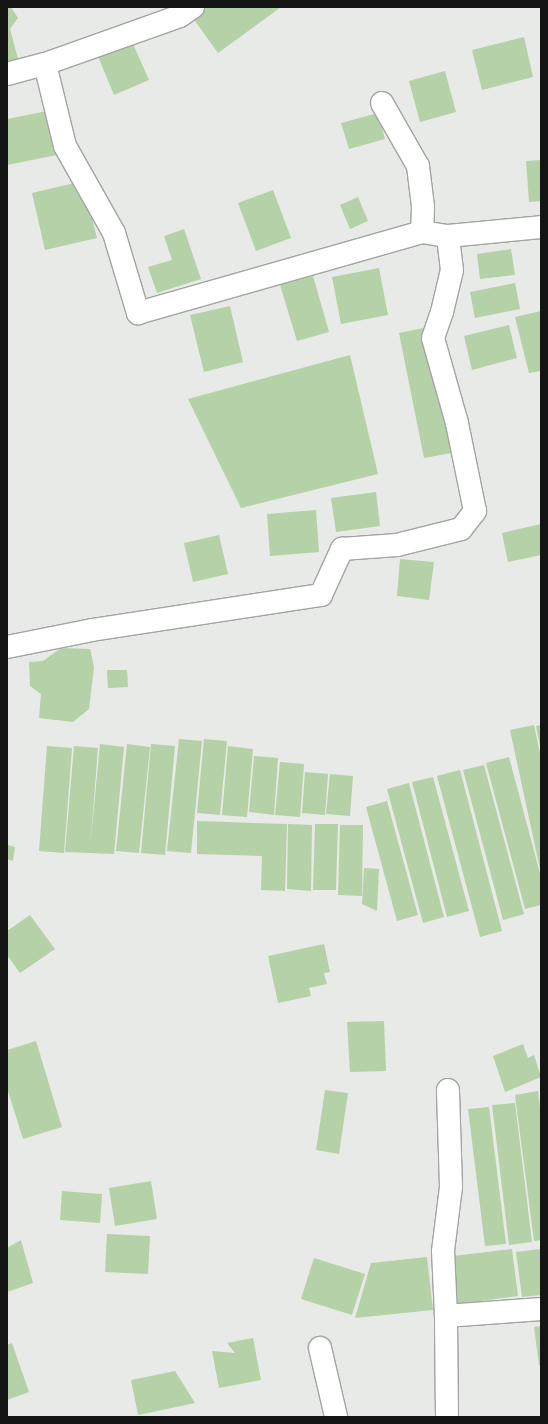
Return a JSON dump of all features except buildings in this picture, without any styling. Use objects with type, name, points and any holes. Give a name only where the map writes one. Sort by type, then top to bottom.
[{"type":"street","points":[[7,74],[45,64],[180,16],[193,7]]},
{"type":"street","points":[[45,64],[65,146],[114,233],[138,312],[422,232],[448,236],[541,227]]},
{"type":"street","points":[[382,103],[418,166],[423,207],[422,232]]},
{"type":"street","points":[[7,647],[92,630],[321,596],[342,549],[397,545],[461,529],[475,511],[457,423],[433,338],[442,312],[452,270],[448,236]]},
{"type":"street","points":[[447,1417],[446,1316],[443,1251],[451,1187],[448,1090]]},
{"type":"street","points":[[446,1316],[541,1310]]},
{"type":"street","points":[[320,1348],[336,1417]]}]
